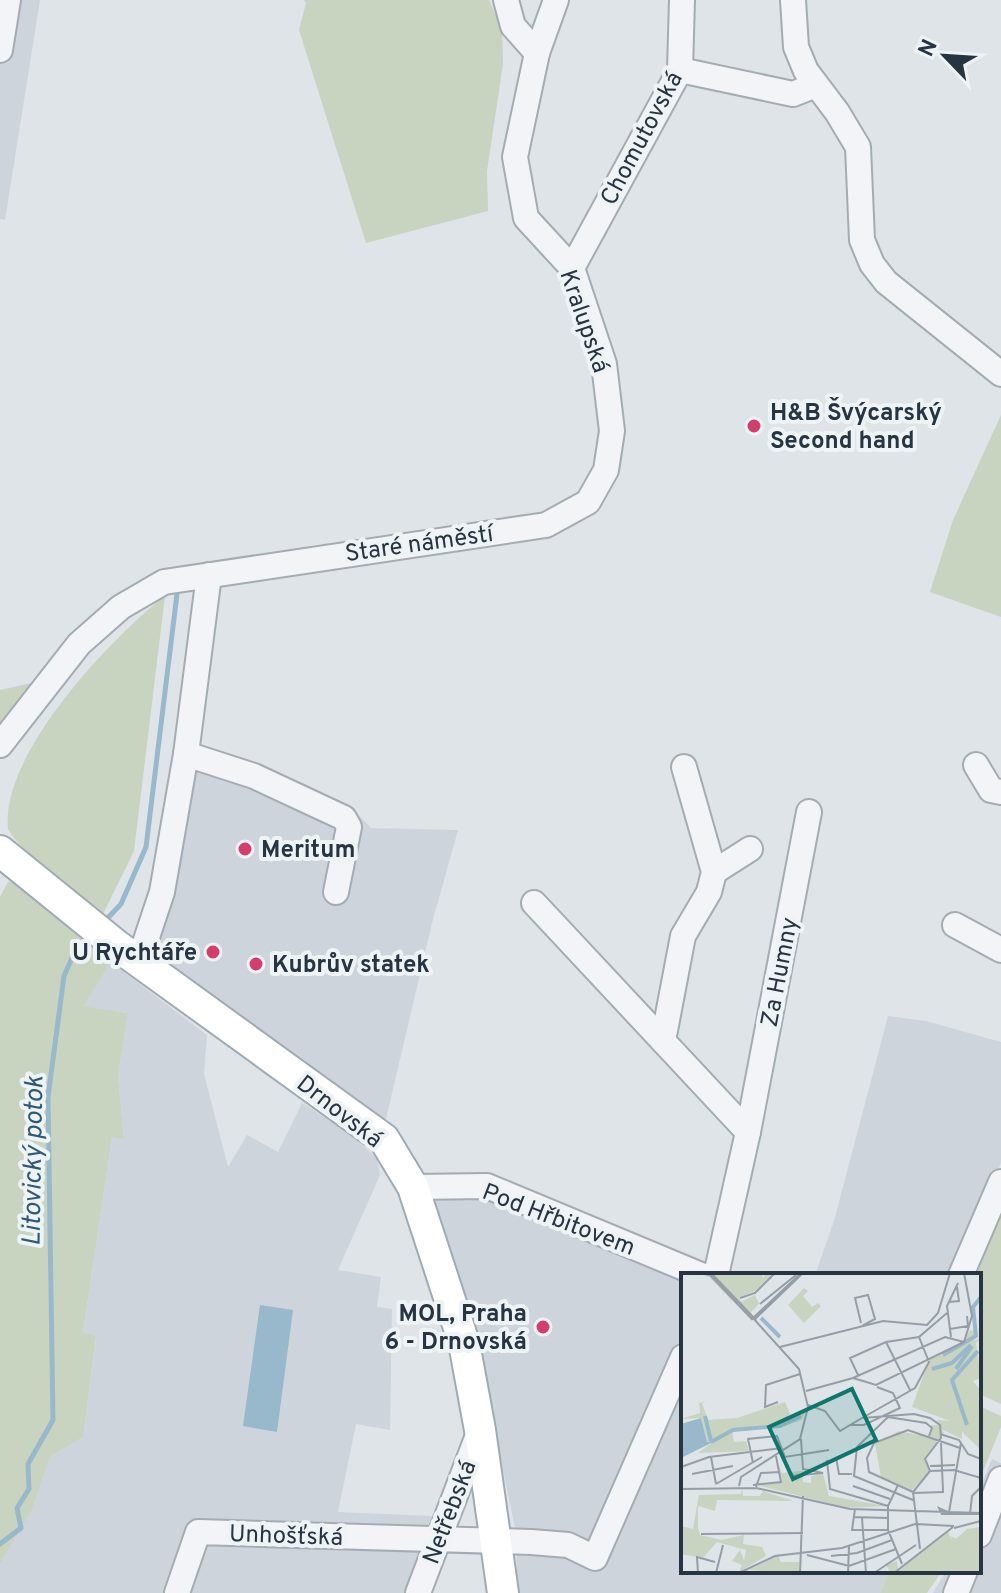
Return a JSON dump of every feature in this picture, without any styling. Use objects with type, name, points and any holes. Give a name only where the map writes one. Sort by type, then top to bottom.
[{"type":"main road","name":"Drnovská","points":[[2,859],[384,1139],[413,1187],[464,1343],[503,1593]]},
{"type":"street","points":[[0,50],[8,0]]},
{"type":"street","points":[[506,0],[513,26],[537,53]]},
{"type":"street","name":"Kralupská","points":[[556,0],[537,53],[515,157],[526,218],[572,268],[604,364],[612,431],[606,470]]},
{"type":"street","name":"Chomutovská","points":[[572,268],[680,70],[682,0]]},
{"type":"street","points":[[793,0],[796,47],[816,85],[858,147],[862,240],[872,264],[897,291],[1001,374]]},
{"type":"street","points":[[680,70],[793,94],[816,85]]},
{"type":"street","name":"Staré náměstí","points":[[0,745],[79,644],[121,607],[164,582],[546,525],[588,502],[606,470]]},
{"type":"street","points":[[128,953],[162,892],[186,754],[209,575]]},
{"type":"street","points":[[186,754],[254,776],[344,818],[349,827],[336,892]]},
{"type":"street","points":[[976,765],[991,790],[1001,792]]},
{"type":"street","points":[[663,1041],[683,936],[709,892],[714,872],[684,767]]},
{"type":"street","name":"Za Humny","points":[[716,1273],[748,1132],[809,812]]},
{"type":"street","points":[[714,872],[750,849]]},
{"type":"street","points":[[534,903],[748,1132]]},
{"type":"street","points":[[955,925],[1001,950]]},
{"type":"street","points":[[962,1273],[1001,1182]]},
{"type":"street","name":"Pod Hřbitovem","points":[[413,1187],[487,1186],[696,1273]]},
{"type":"street","points":[[438,1540],[568,1545],[595,1558],[681,1362]]},
{"type":"street","name":"Netřebská","points":[[418,1593],[480,1430]]},
{"type":"street","points":[[981,1530],[1001,1479]]},
{"type":"street","name":"Unhošťská","points":[[177,1593],[198,1532],[438,1540]]},
{"type":"street","points":[[956,1593],[964,1573]]},
{"type":"shaded area","points":[[9,0],[40,0],[5,220],[0,219],[0,53]]},
{"type":"shaded area","points":[[178,743],[350,806],[371,828],[458,830],[432,923],[386,1119],[344,1100],[134,946],[155,884]]},
{"type":"shaded area","points":[[111,962],[207,1035],[204,1074],[228,1167],[247,1135],[278,1152],[302,1103],[351,1134],[377,1159],[380,1175],[338,1270],[381,1277],[377,1307],[392,1309],[390,1430],[356,1424],[338,1512],[432,1516],[411,1593],[0,1593],[0,1564],[32,1510],[50,1455],[83,1437],[96,1337],[83,1334],[112,1137],[124,1138],[118,1075],[128,1013],[82,1006]]},
{"type":"shaded area","points":[[888,1016],[926,1021],[1001,1042],[1001,1163],[951,1273],[816,1273],[834,1221]]},
{"type":"shaded area","points":[[440,1173],[489,1177],[727,1273],[681,1273],[681,1573],[889,1573],[880,1593],[518,1593],[515,1528],[482,1368],[432,1196],[444,1195]]},
{"type":"shaded area","points":[[992,1459],[1001,1463],[1001,1593],[933,1593],[945,1573],[981,1573],[981,1486]]},
{"type":"green space","points":[[304,0],[489,0],[502,29],[503,64],[487,171],[488,211],[366,243],[299,30],[306,3]]},
{"type":"green space","points":[[1001,415],[1001,617],[930,592],[953,520]]},
{"type":"green space","points":[[165,596],[134,851],[103,914],[37,861],[15,838],[8,829],[10,799],[40,733],[64,699],[117,639]]},
{"type":"green space","points":[[41,681],[0,727],[0,690]]},
{"type":"green space","points":[[13,881],[111,962],[83,1006],[128,1013],[118,1075],[124,1139],[112,1137],[83,1333],[96,1336],[83,1437],[50,1456],[32,1510],[0,1564],[0,897],[8,882]]},
{"type":"green space","points":[[1001,1201],[1001,1404],[981,1395],[981,1273],[970,1273]]},
{"type":"green space","points":[[981,1407],[1001,1416],[1001,1427],[981,1476]]},
{"type":"green space","points":[[889,1573],[941,1573],[927,1593],[880,1593]]},
{"type":"water","points":[[260,1305],[293,1310],[277,1432],[243,1426]]},
{"type":"waterway","name":"Litovický potok","points":[[105,921],[121,904],[146,847],[177,594]]},
{"type":"waterway","name":"Litovický potok","points":[[0,1544],[21,1528],[17,1508],[29,1489],[28,1464],[53,1420],[48,1097],[64,976],[75,951],[90,936]]},
{"type":"place","name":"H&B Švýcarský Second hand","points":[[754,426]]},
{"type":"place","name":"Meritum","points":[[245,849]]},
{"type":"place","name":"U Rychtáře","points":[[213,952]]},
{"type":"place","name":"Kubrův statek","points":[[256,964]]},
{"type":"place","name":"MOL, Praha 6 - Drnovská","points":[[543,1327]]}]
